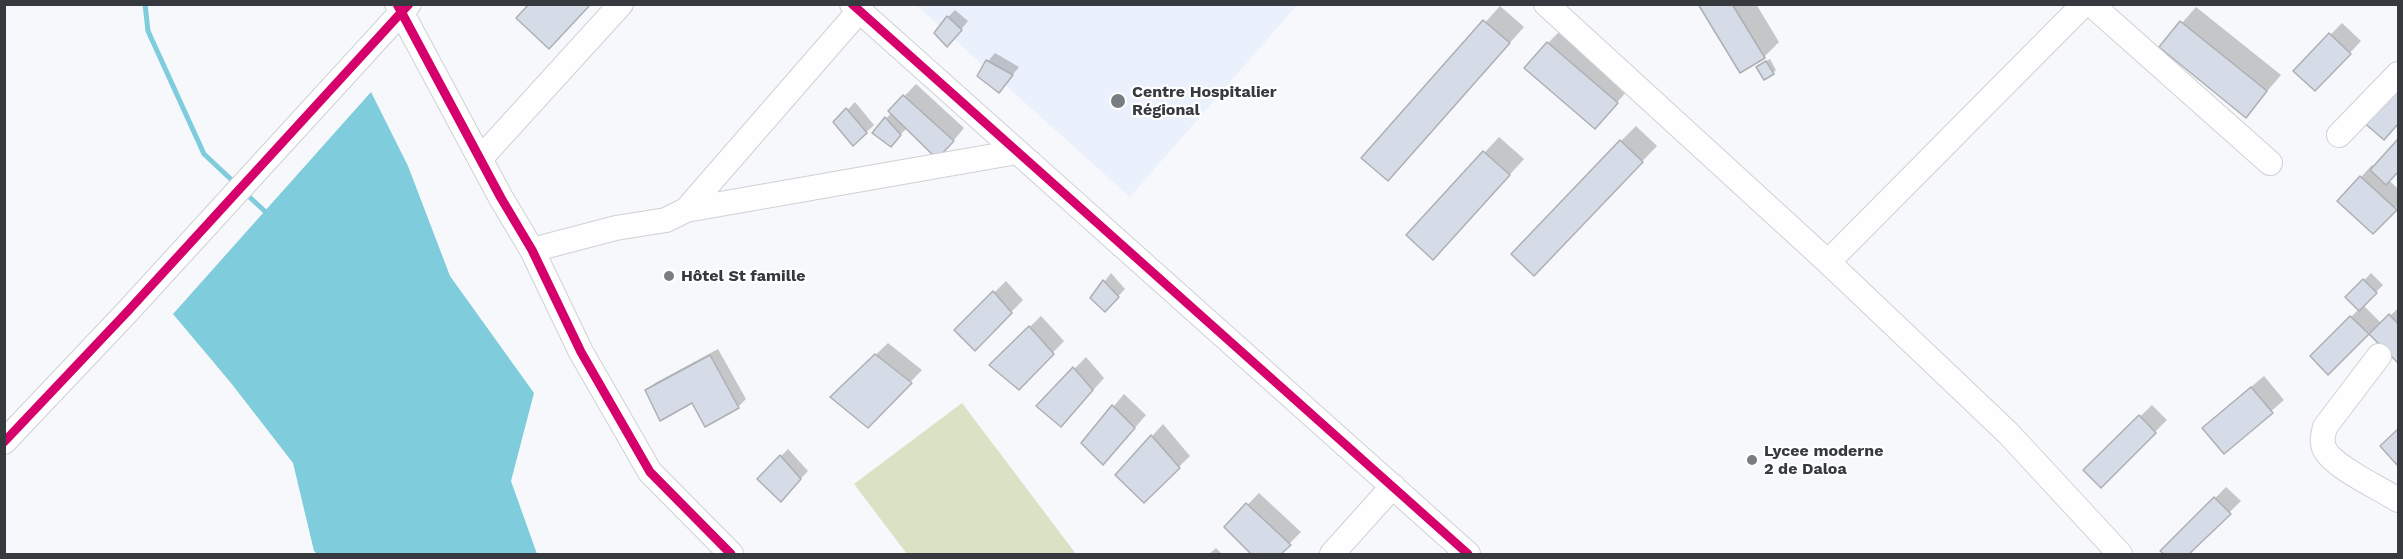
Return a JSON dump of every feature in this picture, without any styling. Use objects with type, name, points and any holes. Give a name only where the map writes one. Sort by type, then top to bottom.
[{"type":"street","points":[[480,159],[621,4]]},
{"type":"street","points":[[1546,4],[1828,262],[2008,433],[2120,555]]},
{"type":"street","points":[[1828,262],[2084,4]]},
{"type":"street","points":[[2091,4],[2270,163]]},
{"type":"street","points":[[4,442],[136,303],[402,7],[480,159],[532,250],[581,352],[650,472],[731,555]]},
{"type":"street","points":[[686,210],[855,8],[1468,555]]},
{"type":"street","points":[[2339,135],[2398,74]]},
{"type":"street","points":[[532,250],[616,228],[666,220],[686,210],[1017,152]]},
{"type":"street","points":[[2379,356],[2325,428],[2322,438],[2324,449],[2334,461],[2398,500]]},
{"type":"street","points":[[1332,555],[1393,486]]},
{"type":"shaded area","name":"Centre Hospitalier Régional","points":[[916,5],[1297,5],[1130,197]]},
{"type":"green space","points":[[962,403],[1076,554],[907,554],[854,484]]},
{"type":"water","points":[[371,92],[408,166],[450,276],[534,393],[511,481],[537,554],[317,554],[314,551],[293,463],[231,383],[173,314]]},
{"type":"building","points":[[529,4],[591,4],[549,49],[516,18]]},
{"type":"building","points":[[1698,4],[1732,4],[1765,58],[1740,73]]},
{"type":"building","points":[[947,16],[962,30],[947,47],[934,33]]},
{"type":"building","points":[[1483,20],[1510,43],[1388,181],[1361,158]]},
{"type":"building","points":[[2180,21],[2267,91],[2246,118],[2159,47]]},
{"type":"building","points":[[2329,33],[2351,54],[2315,91],[2293,71]]},
{"type":"building","points":[[1547,42],[1618,103],[1595,129],[1524,68]]},
{"type":"building","points":[[986,60],[1013,75],[999,93],[977,76]]},
{"type":"building","points":[[1766,61],[1774,74],[1764,80],[1756,67]]},
{"type":"building","points":[[2398,89],[2398,124],[2384,140],[2362,121]]},
{"type":"building","points":[[903,95],[954,141],[937,159],[888,111]]},
{"type":"building","points":[[846,108],[867,133],[853,146],[833,122]]},
{"type":"building","points":[[885,117],[901,135],[891,147],[872,133]]},
{"type":"building","points":[[2398,139],[2398,172],[2386,185],[2370,170]]},
{"type":"building","points":[[1620,140],[1643,162],[1534,276],[1511,254]]},
{"type":"building","points":[[1483,151],[1510,175],[1433,260],[1406,235]]},
{"type":"building","points":[[2360,176],[2397,210],[2373,234],[2337,201]]},
{"type":"building","points":[[2363,279],[2377,293],[2359,311],[2345,297]]},
{"type":"building","points":[[1103,280],[1119,297],[1105,312],[1090,298]]},
{"type":"building","points":[[993,291],[1012,313],[975,351],[954,330]]},
{"type":"building","points":[[2389,314],[2398,324],[2397,362],[2369,334]]},
{"type":"building","points":[[2350,316],[2369,334],[2328,375],[2310,356]]},
{"type":"building","points":[[1029,326],[1054,354],[1019,390],[989,365]]},
{"type":"building","points":[[875,354],[912,383],[868,428],[830,397]]},
{"type":"building","points":[[710,355],[739,408],[705,427],[692,403],[660,421],[645,390]]},
{"type":"building","points":[[1073,367],[1093,390],[1061,427],[1036,406]]},
{"type":"building","points":[[2251,387],[2273,413],[2224,454],[2202,428]]},
{"type":"building","points":[[1112,405],[1135,428],[1103,465],[1081,443]]},
{"type":"building","points":[[2139,415],[2156,433],[2101,488],[2083,470]]},
{"type":"building","points":[[2398,429],[2398,466],[2380,446]]},
{"type":"building","points":[[1151,435],[1180,468],[1144,503],[1115,475]]},
{"type":"building","points":[[780,455],[801,479],[781,502],[757,479]]},
{"type":"building","points":[[2214,497],[2231,514],[2189,554],[2164,554],[2160,551]]},
{"type":"building","points":[[1246,503],[1291,545],[1281,554],[1251,554],[1224,527]]},
{"type":"waterway","points":[[145,4],[148,31],[204,154],[236,184]]},
{"type":"waterway","points":[[245,193],[269,215]]},
{"type":"cycle path","points":[[397,4],[501,198],[532,250],[581,352],[650,472],[731,554]]},
{"type":"cycle path","points":[[4,442],[128,311],[409,4]]},
{"type":"cycle path","points":[[852,4],[1468,554]]},
{"type":"place","name":"Centre Hospitalier Régional","points":[[1118,101]]},
{"type":"place","name":"Hôtel St famille","points":[[669,276]]},
{"type":"place","name":"Lycee moderne 2 de Daloa","points":[[1752,460]]}]
